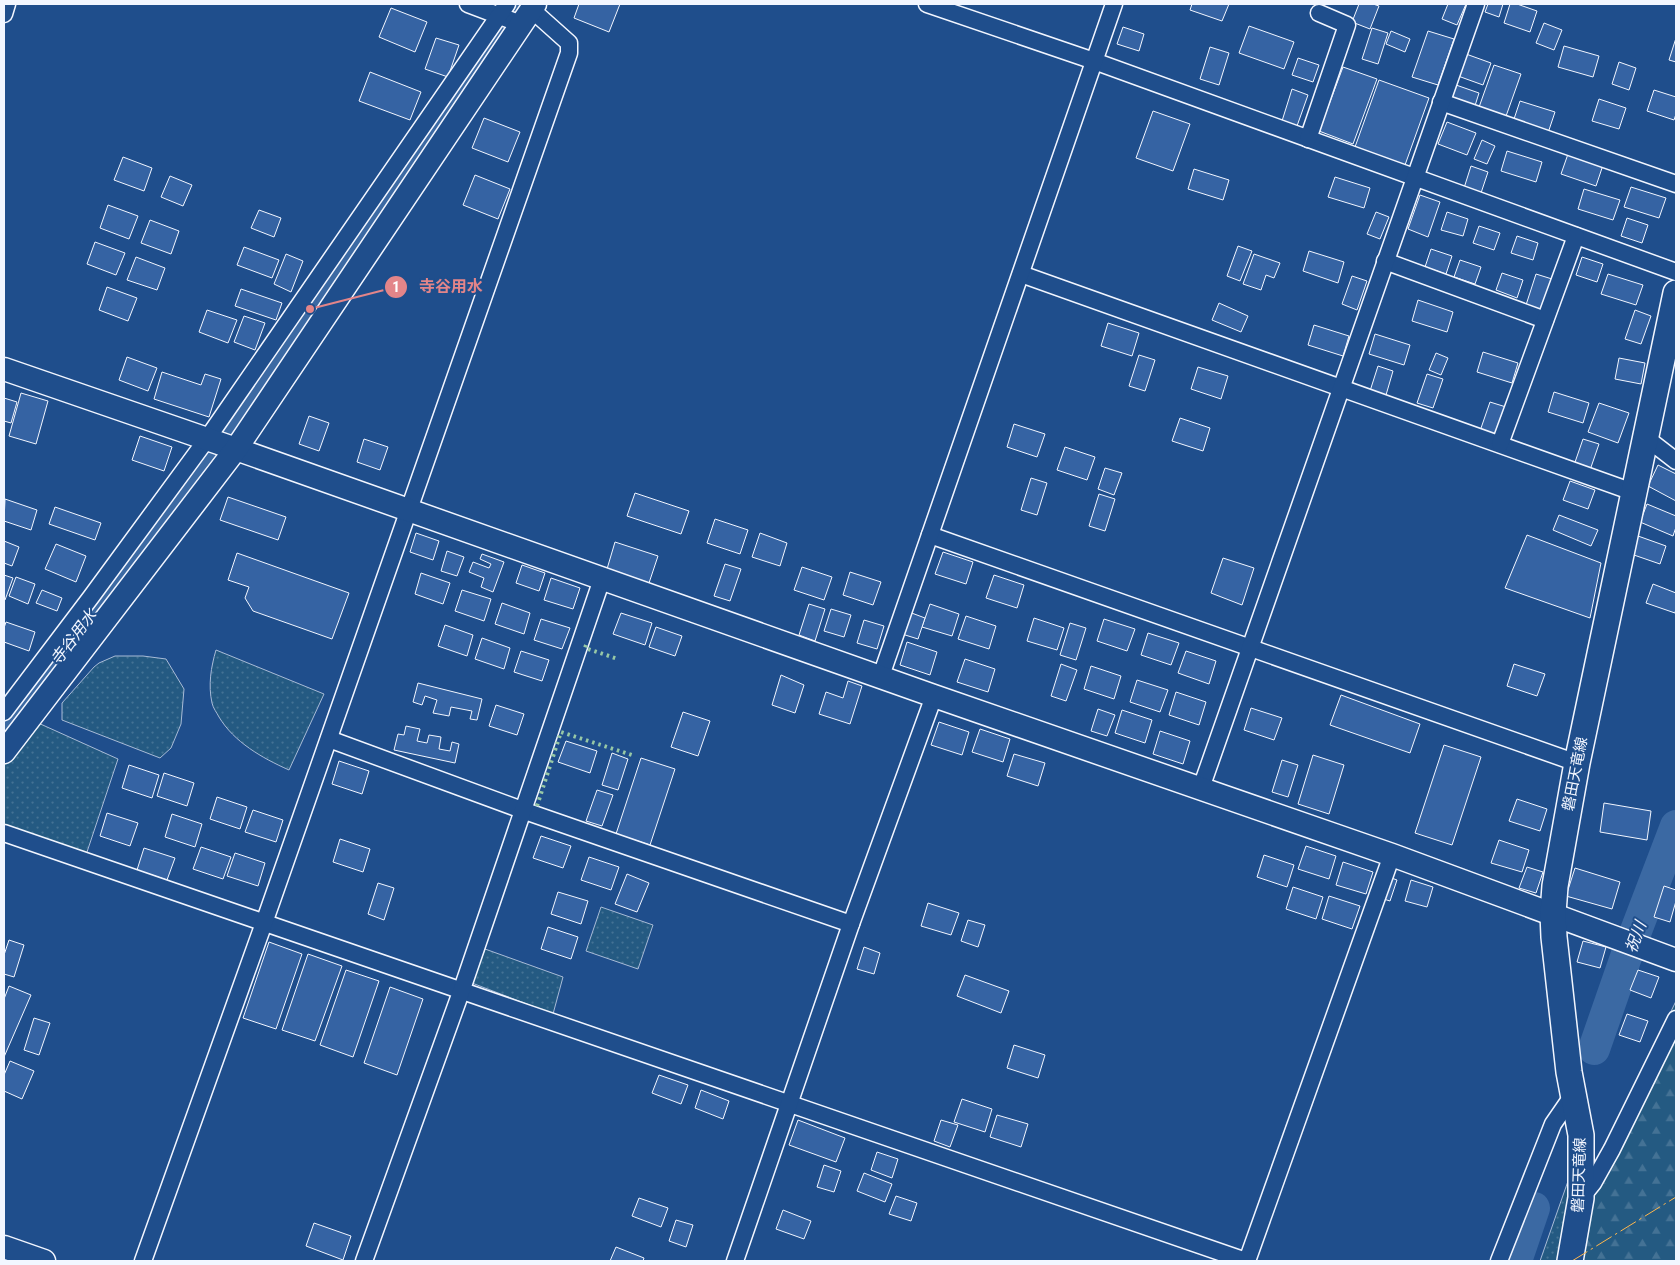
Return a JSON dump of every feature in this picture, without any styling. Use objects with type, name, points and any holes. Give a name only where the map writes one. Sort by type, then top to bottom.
[{"type":"main road","name":"磐田天竜線","points":[[1570,1261],[1580,1198],[1581,1135],[1568,1063],[1554,937],[1554,886],[1577,762],[1676,293]]},
{"type":"street","points":[[4,14],[7,4]]},
{"type":"street","points":[[142,1261],[264,923],[569,53],[569,43],[516,13],[468,4]]},
{"type":"street","points":[[927,4],[1094,62],[1676,272]]},
{"type":"street","points":[[881,676],[1114,4]]},
{"type":"street","points":[[1201,788],[1476,4]]},
{"type":"street","points":[[4,752],[221,443],[516,13]]},
{"type":"street","points":[[4,712],[91,597],[221,443],[516,13]]},
{"type":"street","points":[[1308,139],[1347,25],[1319,13]]},
{"type":"street","points":[[1441,102],[1676,184]]},
{"type":"street","points":[[1500,444],[1576,236]]},
{"type":"street","points":[[1385,261],[1545,320]]},
{"type":"street","points":[[1021,274],[1633,492]]},
{"type":"street","points":[[4,369],[221,443],[934,696],[1392,855],[1676,960]]},
{"type":"street","points":[[1645,437],[1676,461]]},
{"type":"street","points":[[930,535],[1577,762]]},
{"type":"street","points":[[364,1261],[460,992],[602,579]]},
{"type":"street","points":[[735,1261],[851,924],[934,696]]},
{"type":"street","points":[[329,739],[522,810],[851,924]]},
{"type":"street","points":[[4,833],[460,992],[1247,1261],[1392,855]]},
{"type":"street","points":[[1580,1198],[1593,1183],[1612,1149],[1676,1019]]},
{"type":"street","points":[[1499,1261],[1553,1124],[1573,1095]]},
{"type":"street","points":[[4,1247],[44,1261]]},
{"type":"green space","points":[[507,4],[535,4],[236,449],[4,752],[4,718]]},
{"type":"green space","points":[[216,650],[324,694],[289,770],[241,742],[219,717],[213,705],[210,690],[211,669]]},
{"type":"green space","points":[[115,656],[143,656],[166,659],[184,689],[181,724],[171,748],[160,758],[62,720],[62,703],[94,667]]},
{"type":"green space","points":[[36,722],[118,759],[86,855],[4,826],[4,763]]},
{"type":"green space","points":[[601,907],[653,925],[638,969],[586,951]]},
{"type":"green space","points":[[485,949],[563,977],[553,1014],[472,983]]},
{"type":"green space","points":[[1676,1001],[1676,1261],[1567,1261],[1581,1198]]},
{"type":"green space","points":[[1581,1144],[1568,1261],[1540,1261]]},
{"type":"building","points":[[579,4],[620,4],[609,32],[574,18]]},
{"type":"building","points":[[1192,4],[1229,4],[1222,21],[1190,10]]},
{"type":"building","points":[[1359,4],[1379,6],[1370,29],[1352,22]]},
{"type":"building","points":[[1448,4],[1466,4],[1457,25],[1442,19]]},
{"type":"building","points":[[1488,4],[1503,4],[1499,17],[1485,12]]},
{"type":"building","points":[[1510,4],[1517,4],[1537,11],[1530,32],[1504,23]]},
{"type":"building","points":[[391,8],[427,22],[415,52],[379,37]]},
{"type":"building","points":[[1544,23],[1562,30],[1554,50],[1536,43]]},
{"type":"building","points":[[1249,26],[1294,42],[1284,69],[1239,53]]},
{"type":"building","points":[[1123,27],[1144,34],[1139,51],[1117,44]]},
{"type":"building","points":[[1372,28],[1388,33],[1378,64],[1362,59]]},
{"type":"building","points":[[1391,31],[1410,39],[1405,52],[1386,44]]},
{"type":"building","points":[[1428,31],[1454,39],[1438,85],[1412,77]]},
{"type":"building","points":[[436,38],[459,45],[448,77],[425,69]]},
{"type":"building","points":[[1676,38],[1676,62],[1669,60]]},
{"type":"building","points":[[1564,46],[1599,56],[1593,77],[1558,67]]},
{"type":"building","points":[[1210,47],[1229,53],[1219,85],[1200,79]]},
{"type":"building","points":[[1466,54],[1491,63],[1483,85],[1458,76]]},
{"type":"building","points":[[1298,58],[1319,65],[1313,82],[1292,75]]},
{"type":"building","points":[[1619,62],[1636,68],[1629,90],[1612,84]]},
{"type":"building","points":[[1494,65],[1521,74],[1505,119],[1478,110]]},
{"type":"building","points":[[1343,67],[1377,79],[1353,144],[1319,131]]},
{"type":"building","points":[[370,72],[421,92],[410,120],[359,101]]},
{"type":"building","points":[[1379,80],[1429,98],[1405,165],[1355,147]]},
{"type":"building","points":[[1456,85],[1479,93],[1473,112],[1449,104]]},
{"type":"building","points":[[1292,89],[1308,95],[1297,126],[1282,121]]},
{"type":"building","points":[[1654,90],[1676,97],[1674,120],[1647,111]]},
{"type":"building","points":[[1599,99],[1626,108],[1619,129],[1592,121]]},
{"type":"building","points":[[1520,101],[1555,112],[1548,133],[1513,122]]},
{"type":"building","points":[[1153,111],[1190,124],[1173,171],[1136,158]]},
{"type":"building","points":[[484,118],[520,132],[508,162],[472,148]]},
{"type":"building","points":[[1447,122],[1476,133],[1467,155],[1438,144]]},
{"type":"building","points":[[1482,140],[1495,146],[1487,164],[1474,159]]},
{"type":"building","points":[[1507,151],[1542,162],[1536,182],[1501,171]]},
{"type":"building","points":[[1568,154],[1603,165],[1596,186],[1561,174]]},
{"type":"building","points":[[123,157],[152,168],[144,191],[114,180]]},
{"type":"building","points":[[1471,166],[1488,172],[1481,193],[1464,188]]},
{"type":"building","points":[[1194,169],[1229,180],[1223,200],[1188,189]]},
{"type":"building","points":[[475,175],[510,189],[498,219],[463,205]]},
{"type":"building","points":[[170,176],[192,185],[183,206],[161,197]]},
{"type":"building","points":[[1335,177],[1370,188],[1364,208],[1328,197]]},
{"type":"building","points":[[1631,187],[1666,198],[1659,218],[1624,207]]},
{"type":"building","points":[[1584,189],[1620,200],[1613,220],[1578,209]]},
{"type":"building","points":[[1420,195],[1440,202],[1428,237],[1408,229]]},
{"type":"building","points":[[108,205],[138,216],[129,239],[100,228]]},
{"type":"building","points":[[259,210],[281,218],[274,237],[251,228]]},
{"type":"building","points":[[1376,212],[1389,217],[1380,239],[1367,234]]},
{"type":"building","points":[[1447,212],[1468,219],[1463,236],[1441,230]]},
{"type":"building","points":[[1627,218],[1648,225],[1642,243],[1621,236]]},
{"type":"building","points":[[150,220],[179,231],[171,254],[141,243]]},
{"type":"building","points":[[1479,226],[1500,233],[1494,250],[1473,243]]},
{"type":"building","points":[[1517,236],[1538,243],[1533,260],[1511,253]]},
{"type":"building","points":[[95,242],[125,253],[116,275],[87,264]]},
{"type":"building","points":[[1238,246],[1252,251],[1240,281],[1227,276]]},
{"type":"building","points":[[244,247],[279,260],[272,278],[237,265]]},
{"type":"building","points":[[1431,249],[1452,256],[1446,274],[1425,267]]},
{"type":"building","points":[[1309,251],[1344,262],[1338,283],[1303,271]]},
{"type":"building","points":[[286,254],[303,261],[291,292],[274,284]]},
{"type":"building","points":[[1254,254],[1280,263],[1274,278],[1266,275],[1261,290],[1243,284]]},
{"type":"building","points":[[136,257],[165,268],[157,290],[127,280]]},
{"type":"building","points":[[1582,257],[1603,264],[1597,282],[1576,275]]},
{"type":"building","points":[[1460,260],[1481,267],[1475,284],[1454,277]]},
{"type":"building","points":[[1502,273],[1523,280],[1517,298],[1496,290]]},
{"type":"building","points":[[1536,274],[1552,279],[1542,310],[1526,305]]},
{"type":"building","points":[[1608,274],[1643,285],[1636,305],[1601,294]]},
{"type":"building","points":[[1352,276],[1367,281],[1357,310],[1342,304]]},
{"type":"building","points":[[107,287],[137,298],[128,321],[99,310]]},
{"type":"building","points":[[241,289],[282,303],[276,320],[235,306]]},
{"type":"building","points":[[1418,300],[1453,312],[1447,332],[1412,321]]},
{"type":"building","points":[[1219,303],[1248,316],[1241,332],[1212,320]]},
{"type":"building","points":[[207,310],[237,320],[228,343],[199,332]]},
{"type":"building","points":[[1635,310],[1651,316],[1641,344],[1625,339]]},
{"type":"building","points":[[244,316],[265,323],[255,350],[234,342]]},
{"type":"building","points":[[1108,323],[1139,333],[1132,356],[1101,346]]},
{"type":"building","points":[[1314,325],[1349,336],[1343,356],[1308,345]]},
{"type":"building","points":[[1375,334],[1410,345],[1404,365],[1369,354]]},
{"type":"building","points":[[1483,352],[1518,363],[1512,383],[1477,372]]},
{"type":"building","points":[[1436,353],[1448,358],[1441,375],[1429,370]]},
{"type":"building","points":[[1139,355],[1155,360],[1145,391],[1129,386]]},
{"type":"building","points":[[127,357],[157,368],[148,391],[119,380]]},
{"type":"building","points":[[1619,358],[1645,363],[1641,384],[1615,379]]},
{"type":"building","points":[[1378,366],[1393,371],[1386,395],[1370,391]]},
{"type":"building","points":[[1198,367],[1228,376],[1221,399],[1191,389]]},
{"type":"building","points":[[162,372],[201,385],[205,374],[221,379],[209,417],[154,399]]},
{"type":"building","points":[[1427,374],[1443,379],[1433,408],[1417,403]]},
{"type":"building","points":[[1554,392],[1589,403],[1583,423],[1548,412]]},
{"type":"building","points":[[21,393],[48,401],[36,444],[9,436]]},
{"type":"building","points":[[4,398],[17,402],[11,423],[4,421]]},
{"type":"building","points":[[1490,402],[1506,407],[1496,436],[1480,431]]},
{"type":"building","points":[[1599,403],[1629,413],[1618,443],[1588,432]]},
{"type":"building","points":[[309,416],[329,423],[319,451],[299,444]]},
{"type":"building","points":[[1180,418],[1210,428],[1203,451],[1172,441]]},
{"type":"building","points":[[1014,424],[1045,434],[1037,457],[1007,447]]},
{"type":"building","points":[[140,436],[172,447],[164,471],[132,460]]},
{"type":"building","points":[[364,439],[388,447],[380,470],[357,462]]},
{"type":"building","points":[[1583,439],[1599,444],[1589,473],[1573,468]]},
{"type":"building","points":[[1065,447],[1095,457],[1087,480],[1057,470]]},
{"type":"building","points":[[1658,465],[1676,474],[1676,501],[1648,486]]},
{"type":"building","points":[[1105,468],[1122,473],[1114,495],[1098,489]]},
{"type":"building","points":[[1031,478],[1047,483],[1037,515],[1021,510]]},
{"type":"building","points":[[1570,481],[1595,490],[1588,509],[1563,500]]},
{"type":"building","points":[[635,493],[689,511],[681,534],[627,516]]},
{"type":"building","points":[[1099,494],[1115,499],[1105,531],[1089,526]]},
{"type":"building","points":[[228,497],[286,517],[278,540],[220,520]]},
{"type":"building","points":[[5,499],[37,510],[31,530],[4,521]]},
{"type":"building","points":[[1647,504],[1676,516],[1676,527],[1673,536],[1640,522]]},
{"type":"building","points":[[55,507],[101,523],[95,540],[49,524]]},
{"type":"building","points":[[1559,515],[1598,530],[1591,546],[1553,530]]},
{"type":"building","points":[[715,519],[748,530],[740,554],[707,543]]},
{"type":"building","points":[[416,533],[439,541],[433,560],[410,552]]},
{"type":"building","points":[[760,533],[787,543],[780,566],[752,557]]},
{"type":"building","points":[[1527,535],[1601,563],[1590,618],[1505,588]]},
{"type":"building","points":[[1638,536],[1666,546],[1660,564],[1631,554]]},
{"type":"building","points":[[4,541],[19,547],[12,566],[4,563]]},
{"type":"building","points":[[615,542],[658,556],[649,583],[607,569]]},
{"type":"building","points":[[56,544],[86,556],[76,582],[45,569]]},
{"type":"building","points":[[447,551],[464,557],[457,576],[441,571]]},
{"type":"building","points":[[943,552],[973,562],[966,584],[935,574]]},
{"type":"building","points":[[237,553],[349,593],[332,639],[253,611],[245,598],[249,587],[228,580]]},
{"type":"building","points":[[482,554],[504,562],[493,592],[481,587],[484,578],[469,572],[473,562],[489,568],[491,564],[480,559]]},
{"type":"building","points":[[1223,558],[1254,568],[1242,605],[1211,593]]},
{"type":"building","points":[[725,564],[741,569],[730,601],[714,596]]},
{"type":"building","points":[[522,565],[545,573],[539,591],[516,583]]},
{"type":"building","points":[[802,567],[832,577],[824,600],[794,590]]},
{"type":"building","points":[[850,572],[881,582],[873,605],[843,595]]},
{"type":"building","points":[[421,573],[450,583],[443,604],[415,594]]},
{"type":"building","points":[[4,575],[13,578],[5,600],[4,600]]},
{"type":"building","points":[[994,575],[1024,585],[1017,608],[986,598]]},
{"type":"building","points":[[16,577],[35,584],[28,604],[9,596]]},
{"type":"building","points":[[551,578],[580,588],[573,609],[544,600]]},
{"type":"building","points":[[1653,584],[1676,593],[1675,613],[1646,603]]},
{"type":"building","points":[[42,590],[62,598],[57,611],[36,603]]},
{"type":"building","points":[[462,590],[491,599],[484,621],[455,611]]},
{"type":"building","points":[[502,603],[530,613],[524,634],[495,624]]},
{"type":"building","points":[[809,604],[825,609],[815,641],[799,635]]},
{"type":"building","points":[[930,604],[959,614],[952,636],[922,627]]},
{"type":"building","points":[[831,609],[851,615],[844,637],[824,631]]},
{"type":"building","points":[[909,612],[925,618],[918,639],[902,634]]},
{"type":"building","points":[[621,613],[652,623],[645,645],[613,634]]},
{"type":"building","points":[[966,616],[996,626],[989,649],[958,639]]},
{"type":"building","points":[[1034,618],[1064,628],[1057,650],[1027,641]]},
{"type":"building","points":[[541,619],[570,628],[562,649],[534,640]]},
{"type":"building","points":[[1104,619],[1135,629],[1127,651],[1097,641]]},
{"type":"building","points":[[864,620],[884,626],[877,649],[857,643]]},
{"type":"building","points":[[6,622],[35,632],[29,651],[4,642]]},
{"type":"building","points":[[1070,623],[1086,628],[1076,660],[1060,655]]},
{"type":"building","points":[[445,625],[473,635],[467,656],[438,646]]},
{"type":"building","points":[[656,627],[682,636],[675,656],[649,647]]},
{"type":"building","points":[[1148,633],[1179,643],[1171,665],[1141,655]]},
{"type":"building","points":[[482,638],[510,648],[504,669],[475,659]]},
{"type":"building","points":[[907,642],[937,652],[930,675],[900,665]]},
{"type":"building","points":[[521,651],[549,660],[542,681],[514,672]]},
{"type":"building","points":[[1186,651],[1216,661],[1209,684],[1178,673]]},
{"type":"building","points":[[965,659],[995,669],[988,692],[957,682]]},
{"type":"building","points":[[1061,664],[1077,670],[1066,701],[1051,696]]},
{"type":"building","points":[[1514,664],[1545,674],[1537,696],[1507,686]]},
{"type":"building","points":[[1091,666],[1121,676],[1114,699],[1084,689]]},
{"type":"building","points":[[781,675],[804,685],[795,713],[772,705]]},
{"type":"building","points":[[1137,680],[1168,690],[1160,712],[1130,702]]},
{"type":"building","points":[[848,681],[862,686],[850,724],[819,714],[826,692],[843,698]]},
{"type":"building","points":[[418,683],[482,699],[477,720],[470,719],[472,711],[451,707],[449,716],[433,713],[437,700],[425,696],[422,705],[413,702]]},
{"type":"building","points":[[1176,692],[1206,702],[1199,725],[1169,715]]},
{"type":"building","points":[[1341,695],[1420,724],[1410,753],[1330,725]]},
{"type":"building","points":[[496,705],[524,714],[517,735],[489,726]]},
{"type":"building","points":[[1251,708],[1282,718],[1274,740],[1244,730]]},
{"type":"building","points":[[1098,709],[1115,715],[1107,736],[1091,731]]},
{"type":"building","points":[[1122,710],[1152,720],[1145,743],[1115,733]]},
{"type":"building","points":[[683,712],[710,721],[698,756],[671,747]]},
{"type":"building","points":[[939,722],[969,732],[962,755],[931,745]]},
{"type":"building","points":[[406,726],[420,729],[417,741],[427,743],[429,735],[441,737],[439,749],[450,751],[452,742],[459,744],[455,763],[394,750],[398,734],[404,735]]},
{"type":"building","points":[[980,729],[1010,739],[1003,762],[972,752]]},
{"type":"building","points":[[1160,731],[1190,741],[1183,764],[1153,754]]},
{"type":"building","points":[[566,741],[597,751],[590,773],[558,762]]},
{"type":"building","points":[[1444,745],[1481,757],[1452,845],[1415,833]]},
{"type":"building","points":[[612,753],[628,759],[618,790],[602,785]]},
{"type":"building","points":[[1014,754],[1045,763],[1038,786],[1007,776]]},
{"type":"building","points":[[1313,755],[1344,765],[1329,814],[1298,804]]},
{"type":"building","points":[[641,758],[675,769],[650,845],[616,834]]},
{"type":"building","points":[[1282,760],[1298,765],[1288,797],[1272,792]]},
{"type":"building","points":[[339,761],[369,771],[362,794],[332,784]]},
{"type":"building","points":[[129,765],[159,775],[152,798],[122,788]]},
{"type":"building","points":[[164,773],[194,783],[187,806],[157,796]]},
{"type":"building","points":[[597,790],[613,795],[602,826],[586,821]]},
{"type":"building","points":[[217,797],[247,807],[240,829],[210,819]]},
{"type":"building","points":[[1517,799],[1547,809],[1540,831],[1509,821]]},
{"type":"building","points":[[1604,803],[1651,811],[1647,840],[1600,832]]},
{"type":"building","points":[[253,810],[283,820],[276,842],[245,832]]},
{"type":"building","points":[[107,813],[138,823],[130,846],[100,836]]},
{"type":"building","points":[[172,814],[202,824],[195,847],[165,837]]},
{"type":"building","points":[[541,836],[571,846],[563,868],[533,858]]},
{"type":"building","points":[[340,839],[370,849],[363,872],[333,862]]},
{"type":"building","points":[[1499,840],[1529,850],[1522,872],[1491,863]]},
{"type":"building","points":[[1306,846],[1336,856],[1329,879],[1298,869]]},
{"type":"building","points":[[201,847],[231,857],[223,879],[193,869]]},
{"type":"building","points":[[144,848],[175,858],[167,880],[137,870]]},
{"type":"building","points":[[235,853],[265,863],[258,886],[227,876]]},
{"type":"building","points":[[1264,855],[1294,865],[1287,887],[1257,877]]},
{"type":"building","points":[[589,857],[619,867],[611,890],[581,880]]},
{"type":"building","points":[[1343,862],[1373,872],[1366,894],[1336,885]]},
{"type":"building","points":[[1527,867],[1543,872],[1536,893],[1519,888]]},
{"type":"building","points":[[1575,868],[1620,882],[1612,909],[1566,896]]},
{"type":"building","points":[[627,874],[649,883],[637,912],[615,904]]},
{"type":"building","points":[[1381,874],[1397,880],[1390,901],[1374,896]]},
{"type":"building","points":[[1411,880],[1433,887],[1427,907],[1405,901]]},
{"type":"building","points":[[378,883],[394,888],[384,920],[368,914]]},
{"type":"building","points":[[1664,886],[1676,890],[1676,901],[1670,922],[1654,917]]},
{"type":"building","points":[[1293,887],[1323,897],[1316,919],[1286,909]]},
{"type":"building","points":[[558,892],[588,901],[581,924],[551,914]]},
{"type":"building","points":[[1329,896],[1360,906],[1352,929],[1322,919]]},
{"type":"building","points":[[928,903],[959,913],[951,935],[921,926]]},
{"type":"building","points":[[968,920],[985,925],[978,947],[961,941]]},
{"type":"building","points":[[548,927],[578,937],[571,959],[541,949]]},
{"type":"building","points":[[9,940],[24,945],[14,977],[4,974],[4,955]]},
{"type":"building","points":[[1583,941],[1606,947],[1600,968],[1577,962]]},
{"type":"building","points":[[269,942],[302,954],[276,1029],[243,1018]]},
{"type":"building","points":[[864,947],[880,953],[874,974],[857,969]]},
{"type":"building","points":[[308,954],[342,966],[315,1041],[282,1030]]},
{"type":"building","points":[[346,970],[379,981],[353,1057],[320,1045]]},
{"type":"building","points":[[1638,970],[1659,977],[1651,998],[1630,990]]},
{"type":"building","points":[[965,975],[1009,991],[1001,1013],[957,996]]},
{"type":"building","points":[[9,986],[31,995],[4,1057],[4,999]]},
{"type":"building","points":[[390,987],[423,999],[397,1075],[364,1063]]},
{"type":"building","points":[[1627,1014],[1648,1021],[1640,1042],[1619,1035]]},
{"type":"building","points":[[34,1018],[50,1023],[39,1055],[24,1050]]},
{"type":"building","points":[[1014,1045],[1045,1055],[1038,1078],[1007,1068]]},
{"type":"building","points":[[10,1061],[34,1071],[22,1099],[4,1091],[4,1075]]},
{"type":"building","points":[[659,1075],[688,1085],[681,1104],[652,1093]]},
{"type":"building","points":[[701,1090],[729,1101],[723,1119],[695,1108]]},
{"type":"building","points":[[962,1099],[992,1109],[985,1132],[954,1122]]},
{"type":"building","points":[[997,1115],[1028,1124],[1021,1147],[990,1137]]},
{"type":"building","points":[[798,1120],[845,1138],[836,1162],[789,1145]]},
{"type":"building","points":[[941,1120],[958,1125],[950,1147],[934,1141]]},
{"type":"building","points":[[877,1152],[898,1159],[892,1178],[871,1170]]},
{"type":"building","points":[[824,1165],[841,1171],[834,1192],[817,1187]]},
{"type":"building","points":[[864,1173],[892,1184],[885,1202],[857,1191]]},
{"type":"building","points":[[896,1196],[917,1203],[911,1221],[889,1214]]},
{"type":"building","points":[[639,1198],[668,1208],[661,1227],[632,1216]]},
{"type":"building","points":[[783,1210],[811,1221],[804,1239],[776,1229]]},
{"type":"building","points":[[676,1220],[693,1225],[686,1247],[669,1241]]},
{"type":"building","points":[[314,1223],[351,1236],[343,1260],[306,1246]]},
{"type":"building","points":[[616,1247],[644,1258],[643,1261],[610,1261]]},
{"type":"waterway","name":"寺谷用水","points":[[4,729],[205,460],[522,4]]},
{"type":"waterway","name":"祝川","points":[[1594,1049],[1626,957],[1676,826]]},
{"type":"waterway","name":"祝川","points":[[1516,1261],[1534,1208]]},
{"type":"hedge","points":[[586,645],[585,648],[618,659]]},
{"type":"hedge","points":[[537,806],[561,732],[632,755]]},
{"type":"power","points":[[1572,1261],[1676,1197]]},
{"type":"place","name":"寺谷用水","points":[[310,309]]}]
